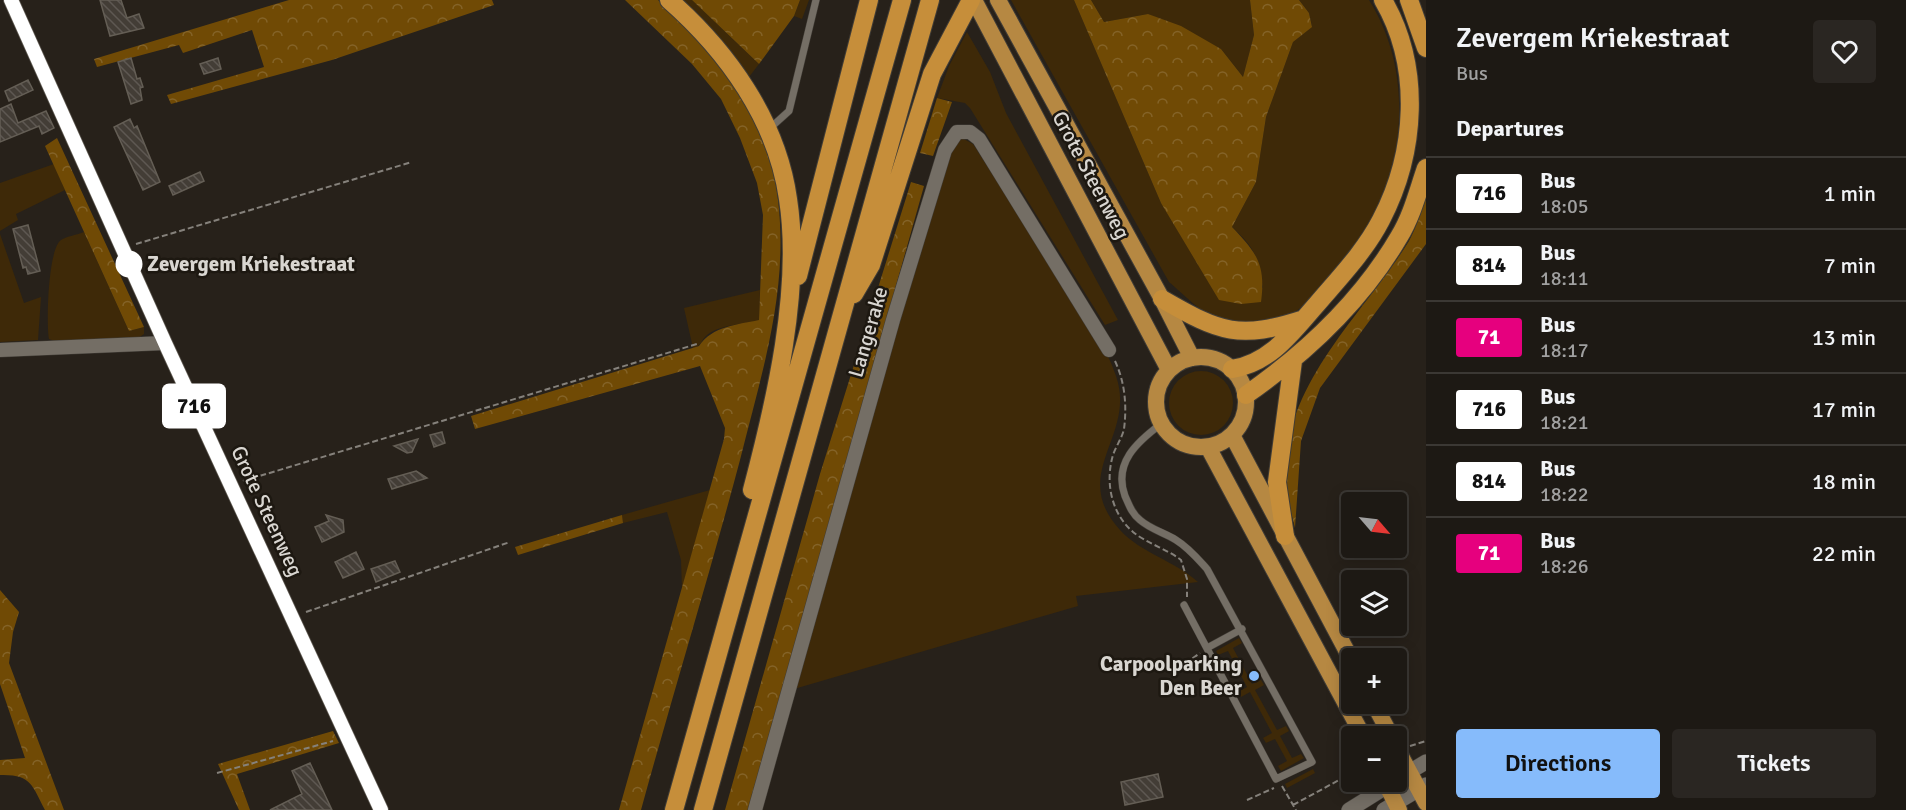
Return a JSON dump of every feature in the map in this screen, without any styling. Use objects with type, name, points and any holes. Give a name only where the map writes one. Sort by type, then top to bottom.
[{"type":"highway","points":[[669,0],[715,47],[740,77],[777,154],[788,198],[792,240],[787,315],[780,364],[759,462],[732,562],[684,773]]},
{"type":"highway","points":[[787,315],[869,0]]},
{"type":"highway","points":[[674,810],[902,0]]},
{"type":"highway","points":[[703,810],[930,0]]},
{"type":"highway","points":[[842,313],[871,265],[932,74],[973,0]]},
{"type":"highway","name":"Grote Steenweg","points":[[973,0],[1169,370]]},
{"type":"highway","points":[[1232,369],[1243,368],[1276,349],[1366,244],[1381,221],[1403,162],[1410,108],[1408,81],[1397,30],[1383,0]]},
{"type":"highway","points":[[1409,0],[1426,48]]},
{"type":"highway","name":"Grote Steenweg","points":[[1000,6],[1162,299],[1192,358]]},
{"type":"highway","points":[[1246,395],[1293,361],[1336,320],[1399,237],[1410,216],[1426,168]]},
{"type":"highway","points":[[1162,299],[1219,327],[1247,333],[1273,329],[1304,319]]},
{"type":"highway","points":[[1206,357],[1220,361],[1232,369],[1241,381],[1246,395],[1244,417],[1233,435],[1208,447],[1190,446],[1173,438],[1161,424],[1156,405],[1159,387],[1169,370],[1192,358],[1206,357]]},
{"type":"highway","points":[[1285,536],[1277,482],[1293,361]]},
{"type":"highway","points":[[1233,435],[1345,648]]},
{"type":"highway","points":[[1208,447],[1358,726]]},
{"type":"highway","points":[[1407,785],[1424,792]]},
{"type":"highway","points":[[1393,808],[1394,792]]},
{"type":"street","name":"Grote Steenweg","points":[[11,0],[165,343],[381,810]]},
{"type":"street","name":"Langerake","points":[[755,810],[893,320],[945,150],[957,132],[970,132],[979,139],[1109,350]]},
{"type":"street","points":[[0,350],[165,343]]},
{"type":"street","points":[[1407,773],[1426,762]]},
{"type":"street","points":[[1349,810],[1377,792]]},
{"type":"street","points":[[1393,808],[1424,792]]},
{"type":"lane","points":[[767,130],[789,111],[816,0]]},
{"type":"lane","points":[[1161,424],[1137,442],[1124,463],[1121,479],[1127,502],[1137,519],[1192,552],[1207,569],[1242,629],[1312,762],[1279,782],[1184,605]]},
{"type":"lane","points":[[1207,648],[1242,629]]},
{"type":"path","points":[[122,248],[412,162]]},
{"type":"path","points":[[231,486],[293,464],[697,344]]},
{"type":"path","points":[[1109,350],[1121,374],[1125,398],[1123,431],[1110,471],[1111,494],[1118,514],[1134,532],[1181,560],[1187,579],[1187,600],[1184,605]]},
{"type":"path","points":[[292,617],[510,543]]},
{"type":"path","points":[[1178,669],[1207,648]]},
{"type":"path","points":[[217,773],[348,737]]},
{"type":"path","points":[[1424,741],[1426,748]]},
{"type":"path","points":[[1293,805],[1341,779]]},
{"type":"path","points":[[1247,800],[1279,782],[1296,810]]},
{"type":"shaded area","points":[[678,0],[692,0],[759,64],[749,77],[727,47]]},
{"type":"shaded area","points":[[800,0],[809,0],[802,19],[794,16]]},
{"type":"shaded area","points":[[1011,0],[1074,0],[1161,203],[1263,288],[1255,254],[1232,227],[1256,182],[1266,117],[1293,42],[1312,26],[1309,13],[1299,0],[1369,0],[1382,24],[1391,49],[1397,75],[1399,102],[1395,155],[1388,181],[1379,206],[1363,235],[1309,300],[1288,316],[1265,325],[1250,325],[1224,322],[1206,313],[1169,282]]},
{"type":"shaded area","points":[[1091,0],[1250,0],[1254,35],[1243,77],[1221,49],[1148,14],[1104,22]]},
{"type":"shaded area","points":[[967,32],[990,72],[1006,113],[1118,320],[1105,325],[970,108],[965,103],[937,98],[949,66]]},
{"type":"shaded area","points":[[962,138],[973,144],[1094,331],[1112,364],[1120,398],[1118,417],[1101,472],[1100,490],[1106,509],[1128,538],[1198,582],[1076,596],[1078,606],[794,689],[912,267],[955,142]]},
{"type":"shaded area","points":[[54,164],[65,190],[16,214],[18,220],[0,231],[0,183]]},
{"type":"shaded area","points":[[84,232],[129,331],[144,327],[144,334],[137,339],[57,342],[49,339],[49,287],[53,257],[61,240]]},
{"type":"shaded area","points":[[0,234],[24,303],[41,297],[38,340],[0,342]]},
{"type":"shaded area","points":[[760,290],[759,321],[718,329],[707,335],[700,344],[693,348],[684,308]]},
{"type":"shaded area","points":[[1201,371],[1213,373],[1224,380],[1231,391],[1233,403],[1231,415],[1224,426],[1213,433],[1201,435],[1189,433],[1178,426],[1171,415],[1169,403],[1171,391],[1178,380],[1189,373]]},
{"type":"shaded area","points":[[710,490],[682,589],[681,560],[667,512],[623,523],[622,515]]},
{"type":"shaded area","points":[[1239,638],[1242,643],[1233,648],[1252,684],[1261,680],[1264,685],[1255,690],[1277,730],[1286,726],[1289,731],[1280,736],[1292,758],[1301,754],[1304,758],[1281,771],[1278,766],[1287,761],[1275,739],[1266,743],[1263,738],[1272,733],[1250,692],[1241,697],[1238,692],[1247,687],[1228,651],[1218,655],[1216,651]]},
{"type":"shaded area","points":[[1313,769],[1315,773],[1287,788],[1285,784]]},
{"type":"green space","points":[[289,0],[492,0],[494,5],[332,60],[171,104],[167,95],[264,67],[252,30],[183,53],[179,45],[97,67],[94,59]]},
{"type":"green space","points":[[625,0],[658,0],[696,37],[730,78],[757,124],[767,149],[774,175],[779,212],[780,248],[774,319],[767,354],[728,504],[641,810],[619,810],[724,439],[725,428],[700,366],[475,429],[471,416],[699,346],[718,330],[759,320],[763,215],[757,183],[740,138],[721,99],[692,64]]},
{"type":"green space","points":[[692,0],[800,0],[794,16],[759,64]]},
{"type":"green space","points":[[1074,0],[1091,0],[1104,22],[1148,14],[1181,26],[1221,49],[1243,77],[1254,35],[1250,0],[1299,0],[1309,13],[1312,27],[1293,42],[1266,117],[1256,182],[1232,227],[1248,244],[1258,260],[1262,278],[1261,302],[1241,304],[1219,300],[1161,203]]},
{"type":"green space","points":[[937,98],[952,102],[933,156],[920,153]]},
{"type":"green space","points":[[57,138],[144,327],[129,331],[45,146]]},
{"type":"green space","points":[[911,182],[924,186],[749,810],[725,810],[820,474]]},
{"type":"green space","points":[[1426,198],[1426,244],[1320,388],[1301,441],[1295,528],[1285,484],[1287,448],[1296,415],[1327,354],[1409,241]]},
{"type":"green space","points":[[622,515],[623,523],[518,555],[515,547]]},
{"type":"green space","points":[[0,590],[19,612],[13,632],[9,663],[64,810],[45,810],[33,788],[24,779],[0,775],[0,760],[25,758],[0,684]]},
{"type":"green space","points":[[333,731],[339,743],[237,774],[250,810],[239,810],[218,764]]},
{"type":"building","points":[[100,0],[121,0],[127,18],[139,14],[144,28],[110,36]]},
{"type":"building","points":[[131,58],[137,79],[140,78],[143,87],[140,88],[142,100],[131,104],[118,62]]},
{"type":"building","points":[[218,58],[221,69],[204,74],[200,64]]},
{"type":"building","points":[[28,80],[33,90],[9,101],[5,91]]},
{"type":"building","points":[[11,104],[18,123],[46,111],[54,128],[42,134],[39,126],[0,142],[0,109]]},
{"type":"building","points":[[130,119],[134,128],[137,126],[160,182],[143,190],[114,127]]},
{"type":"building","points":[[200,172],[204,181],[173,195],[169,186]]},
{"type":"building","points":[[28,225],[40,271],[28,274],[26,267],[23,268],[13,229]]},
{"type":"building","points":[[442,432],[445,443],[434,447],[430,435]]},
{"type":"building","points":[[418,439],[412,452],[407,453],[394,446]]},
{"type":"building","points":[[416,471],[427,478],[392,489],[388,479]]},
{"type":"building","points":[[326,515],[343,520],[344,532],[322,542],[315,527],[329,521]]},
{"type":"building","points":[[356,552],[364,569],[343,578],[335,562]]},
{"type":"building","points":[[395,561],[400,572],[376,582],[371,569]]},
{"type":"building","points":[[310,763],[332,810],[270,810],[302,794],[292,771]]},
{"type":"building","points":[[1158,774],[1163,797],[1125,805],[1121,782]]},
{"type":"bus line","name":"716","points":[[11,0],[165,343],[381,810]]},
{"type":"place","name":"Zevergem Kriekestraat","points":[[129,264]]},
{"type":"place","name":"Carpoolparking Den Beer","points":[[1254,676]]}]
